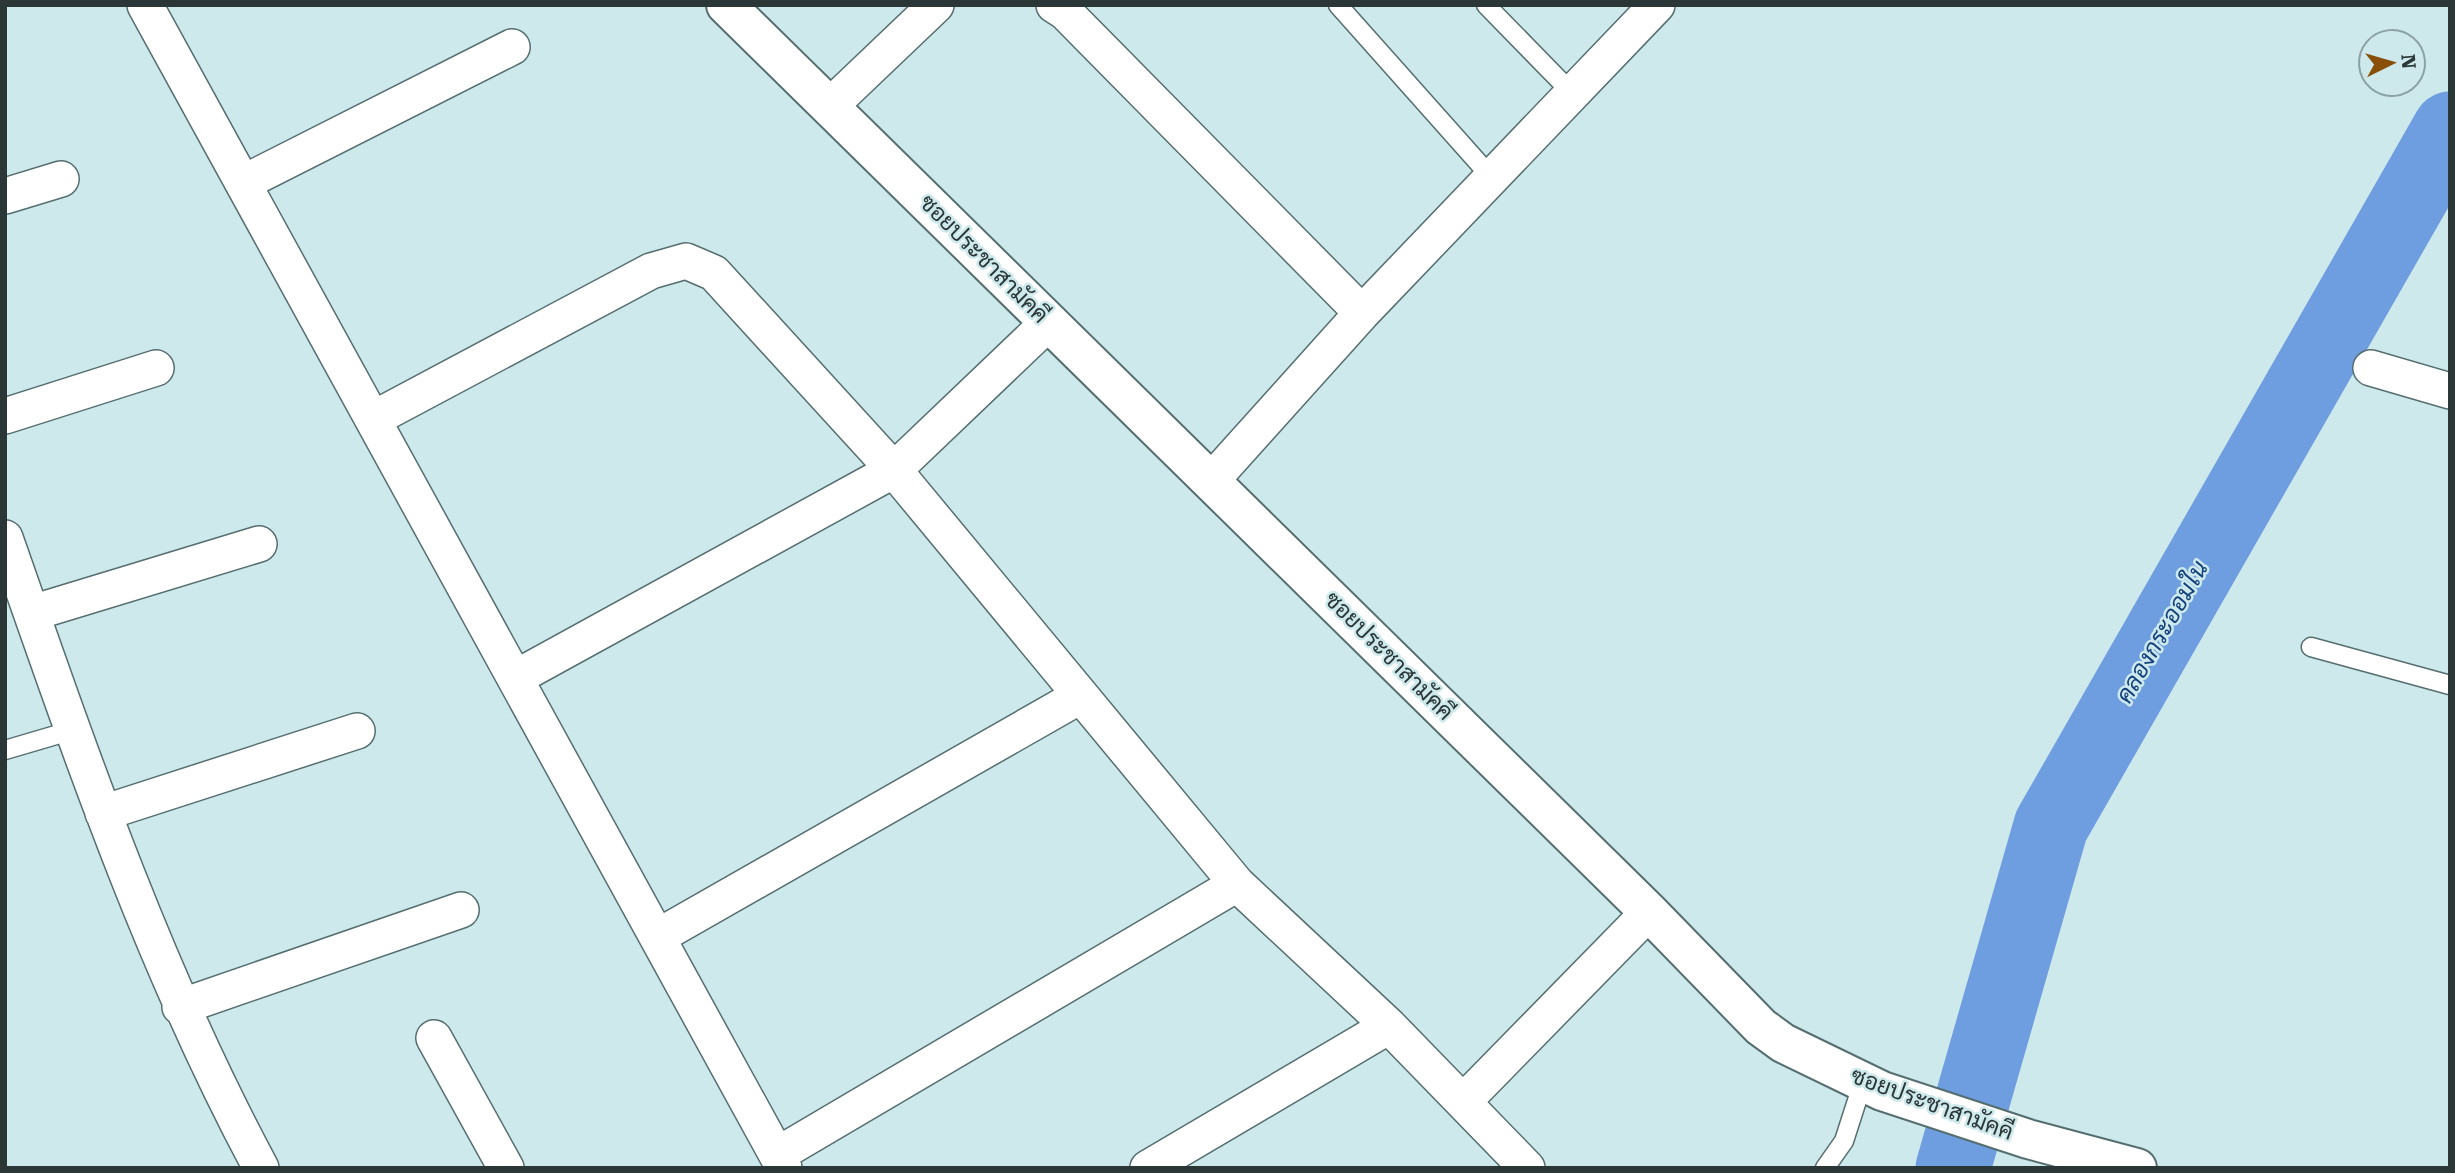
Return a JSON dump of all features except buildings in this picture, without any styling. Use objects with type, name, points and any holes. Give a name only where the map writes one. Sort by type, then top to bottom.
[{"type":"street","points":[[145,5],[375,418],[781,1161],[1237,884]]},
{"type":"street","name":"ซอยประชาสามัคคี","points":[[726,5],[1649,912],[1761,1027],[1783,1043],[1873,1086],[2028,1139],[2137,1168]]},
{"type":"street","points":[[829,107],[936,5]]},
{"type":"street","points":[[1054,5],[1065,12],[1362,313]]},
{"type":"street","points":[[1211,481],[1362,313],[1573,94],[1649,8]]},
{"type":"street","points":[[245,182],[512,47]]},
{"type":"street","points":[[5,196],[61,179]]},
{"type":"street","points":[[375,418],[651,271],[686,261],[714,273],[894,470],[1237,884],[1389,1026],[1527,1168]]},
{"type":"street","points":[[517,677],[894,470],[1048,323]]},
{"type":"street","points":[[5,416],[156,368]]},
{"type":"street","points":[[2371,368],[2450,391]]},
{"type":"street","points":[[5,538],[103,813],[180,1007],[213,1079],[261,1168]]},
{"type":"street","points":[[32,613],[259,544]]},
{"type":"street","points":[[659,936],[1080,696]]},
{"type":"street","points":[[103,813],[357,731]]},
{"type":"street","points":[[180,1007],[461,910]]},
{"type":"street","points":[[1463,1102],[1649,912]]},
{"type":"street","points":[[1148,1168],[1389,1026]]},
{"type":"street","points":[[434,1038],[506,1168]]},
{"type":"lane","points":[[1338,5],[1492,178]]},
{"type":"lane","points":[[1486,5],[1573,94]]},
{"type":"lane","points":[[2311,647],[2450,685]]},
{"type":"lane","points":[[5,750],[73,730]]},
{"type":"lane","points":[[1825,1168],[1844,1141],[1873,1086]]},
{"type":"waterway","name":"คลองกระออมใน","points":[[1953,1168],[2051,826],[2450,129]]}]
